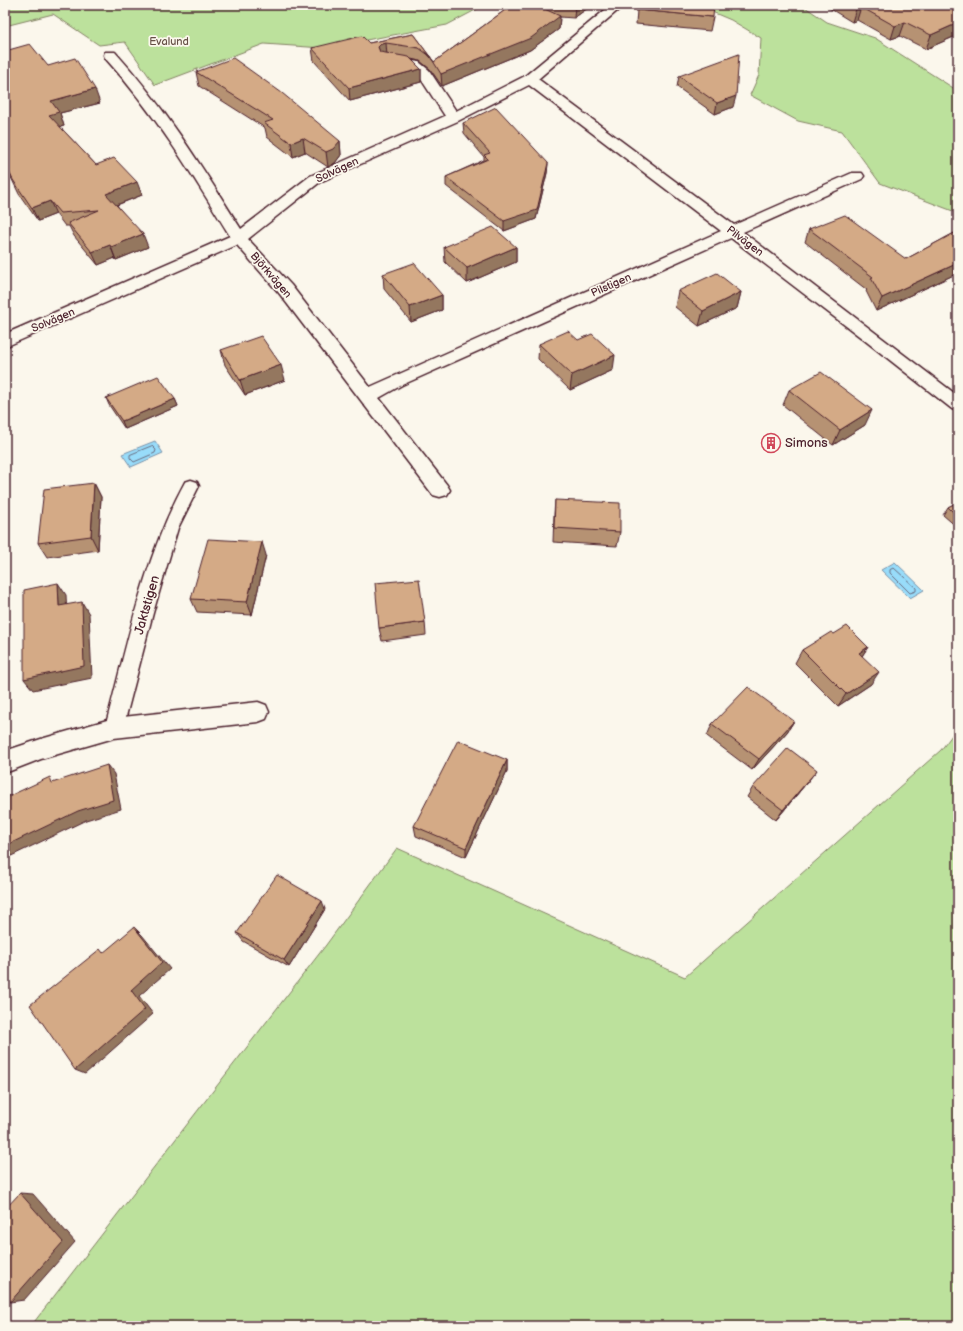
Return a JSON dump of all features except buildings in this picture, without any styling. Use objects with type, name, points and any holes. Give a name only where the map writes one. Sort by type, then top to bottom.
[{"type":"street","name":"Solvägen","points":[[5,341],[240,238],[315,179],[453,118],[530,79],[618,5]]},
{"type":"street","name":"Björkvägen","points":[[110,54],[137,85],[190,158],[240,238],[285,289],[440,490]]},
{"type":"street","points":[[388,61],[414,65],[424,73],[453,118]]},
{"type":"street","name":"Pilvägen","points":[[530,79],[732,231],[958,405]]},
{"type":"street","name":"Pilstigen","points":[[367,396],[396,380],[857,176]]},
{"type":"street","points":[[5,762],[41,749],[114,728],[258,712]]},
{"type":"lane","name":"Jaktstigen","points":[[114,728],[144,613],[170,528],[191,486]]},
{"type":"green space","name":"Evalund","points":[[5,5],[485,5],[447,25],[323,48],[264,44],[155,85],[125,42],[99,45],[53,14],[5,26]]},
{"type":"green space","points":[[672,5],[741,5],[755,8],[768,5],[802,5],[827,22],[875,38],[958,91],[958,213],[880,183],[842,131],[798,121],[750,95],[759,75],[761,38],[731,20],[705,9]]},
{"type":"green space","points":[[958,727],[958,1326],[31,1326],[326,945],[397,848],[685,977],[941,750]]},
{"type":"water","points":[[155,441],[163,453],[131,467],[122,454]]},
{"type":"water","points":[[895,562],[924,590],[910,598],[881,570]]},
{"type":"place","name":"Simons","points":[[771,443]]}]
